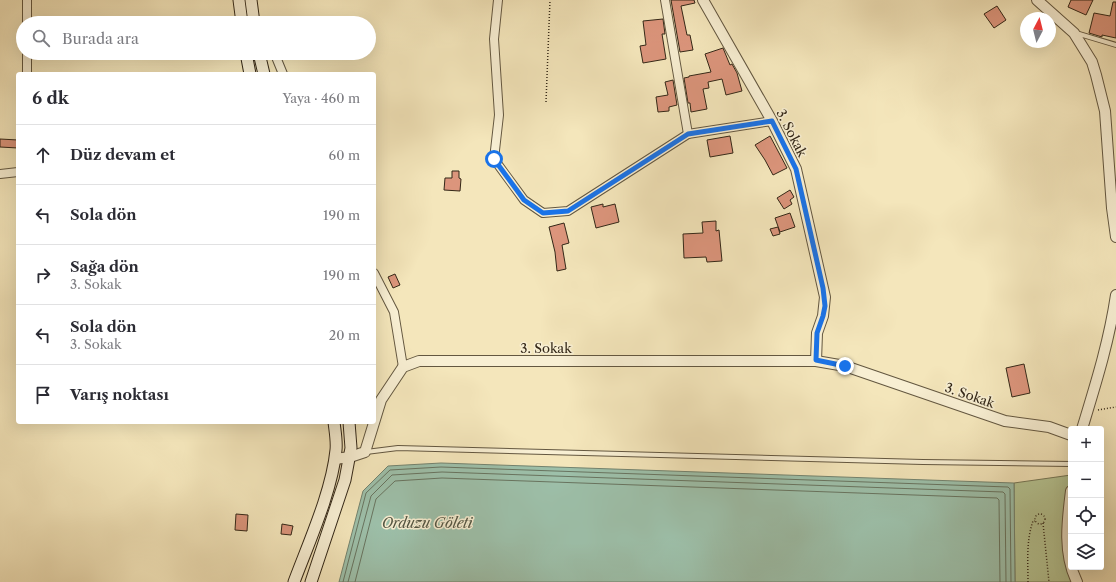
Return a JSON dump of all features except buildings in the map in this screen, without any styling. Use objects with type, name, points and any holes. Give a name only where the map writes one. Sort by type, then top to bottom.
[{"type":"main road","points":[[239,0],[241,16]]},
{"type":"main road","points":[[251,0],[253,16]]},
{"type":"main road","points":[[247,60],[250,72]]},
{"type":"main road","points":[[261,60],[264,72]]},
{"type":"main road","points":[[294,582],[323,504],[330,479],[336,448],[334,424]]},
{"type":"main road","points":[[311,582],[344,482],[351,448],[349,424]]},
{"type":"street","points":[[27,16],[28,0]]},
{"type":"street","points":[[498,0],[494,39],[499,115],[494,159],[524,200],[543,213],[568,211],[688,134],[772,121]]},
{"type":"street","points":[[665,0],[688,134]]},
{"type":"street","name":"3. Sokak","points":[[703,0],[772,121],[796,169],[823,288],[825,306],[817,333],[816,360]]},
{"type":"street","points":[[1037,0],[1074,33],[1092,62],[1105,111],[1112,208],[1116,237]]},
{"type":"street","points":[[27,60],[27,72]]},
{"type":"street","points":[[277,60],[282,72]]},
{"type":"street","points":[[0,174],[16,172]]},
{"type":"street","points":[[376,277],[394,312],[403,367],[381,400],[376,416]]},
{"type":"street","points":[[1083,426],[1108,341],[1116,295]]},
{"type":"street","name":"3. Sokak","points":[[403,367],[419,361],[816,360],[845,366],[1005,420],[1049,427],[1068,434]]},
{"type":"street","points":[[335,459],[350,457],[365,452],[374,424]]},
{"type":"street","points":[[1070,498],[1067,535],[1068,553],[1070,564],[1077,582]]},
{"type":"lane","points":[[1074,33],[1116,45]]},
{"type":"lane","points":[[365,452],[398,448],[923,462],[1068,464]]},
{"type":"path","points":[[546,102],[550,0]]},
{"type":"path","points":[[1087,412],[1116,407]]},
{"type":"path","points":[[1028,582],[1028,546],[1031,529],[1036,515],[1041,514],[1045,517],[1043,523],[1049,582]]},
{"type":"path","points":[[1035,521],[1038,523],[1043,523]]},
{"type":"shaded area","points":[[1068,475],[1068,570],[1075,570],[1077,582],[1015,582],[1014,483]]},
{"type":"water","name":"Orduzu Göleti","points":[[441,463],[1014,483],[1015,582],[339,582],[363,491],[388,466]]},
{"type":"route","points":[[494,159],[524,200],[543,213],[568,211],[688,134],[772,121],[796,169],[825,297],[823,316],[817,333],[816,360],[845,366]]}]
